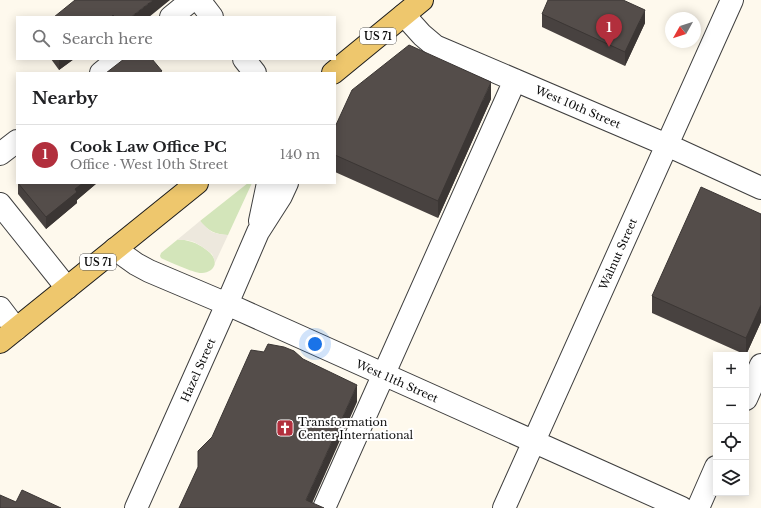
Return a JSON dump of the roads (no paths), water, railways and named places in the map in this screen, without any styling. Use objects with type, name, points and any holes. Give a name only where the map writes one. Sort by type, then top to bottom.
[{"type":"main road","name":"US 71","points":[[334,72],[422,0]]},
{"type":"main road","name":"US 71","points":[[8,335],[196,184]]},
{"type":"street","points":[[172,16],[192,0]]},
{"type":"street","points":[[199,0],[211,16]]},
{"type":"street","name":"Walnut Street","points":[[504,508],[732,0]]},
{"type":"street","name":"West 10th Street","points":[[404,15],[422,35],[435,46],[666,145],[761,188]]},
{"type":"street","points":[[102,72],[117,60]]},
{"type":"street","points":[[245,60],[254,72]]},
{"type":"street","points":[[324,508],[515,80]]},
{"type":"street","points":[[0,154],[16,142]]},
{"type":"street","name":"Hazel Street","points":[[258,232],[268,184]]},
{"type":"street","name":"Hazel Street","points":[[136,508],[258,232],[281,196],[287,184]]},
{"type":"street","points":[[3,216],[66,288]]},
{"type":"street","name":"West 11th Street","points":[[115,249],[149,271],[227,304],[682,508]]},
{"type":"street","points":[[0,308],[8,335]]},
{"type":"street","points":[[749,392],[761,364]]},
{"type":"street","points":[[698,508],[713,474]]},
{"type":"place","name":"Cook Law Office PC","points":[[609,47]]},
{"type":"place","name":"Transformation Center International","points":[[285,428]]}]
